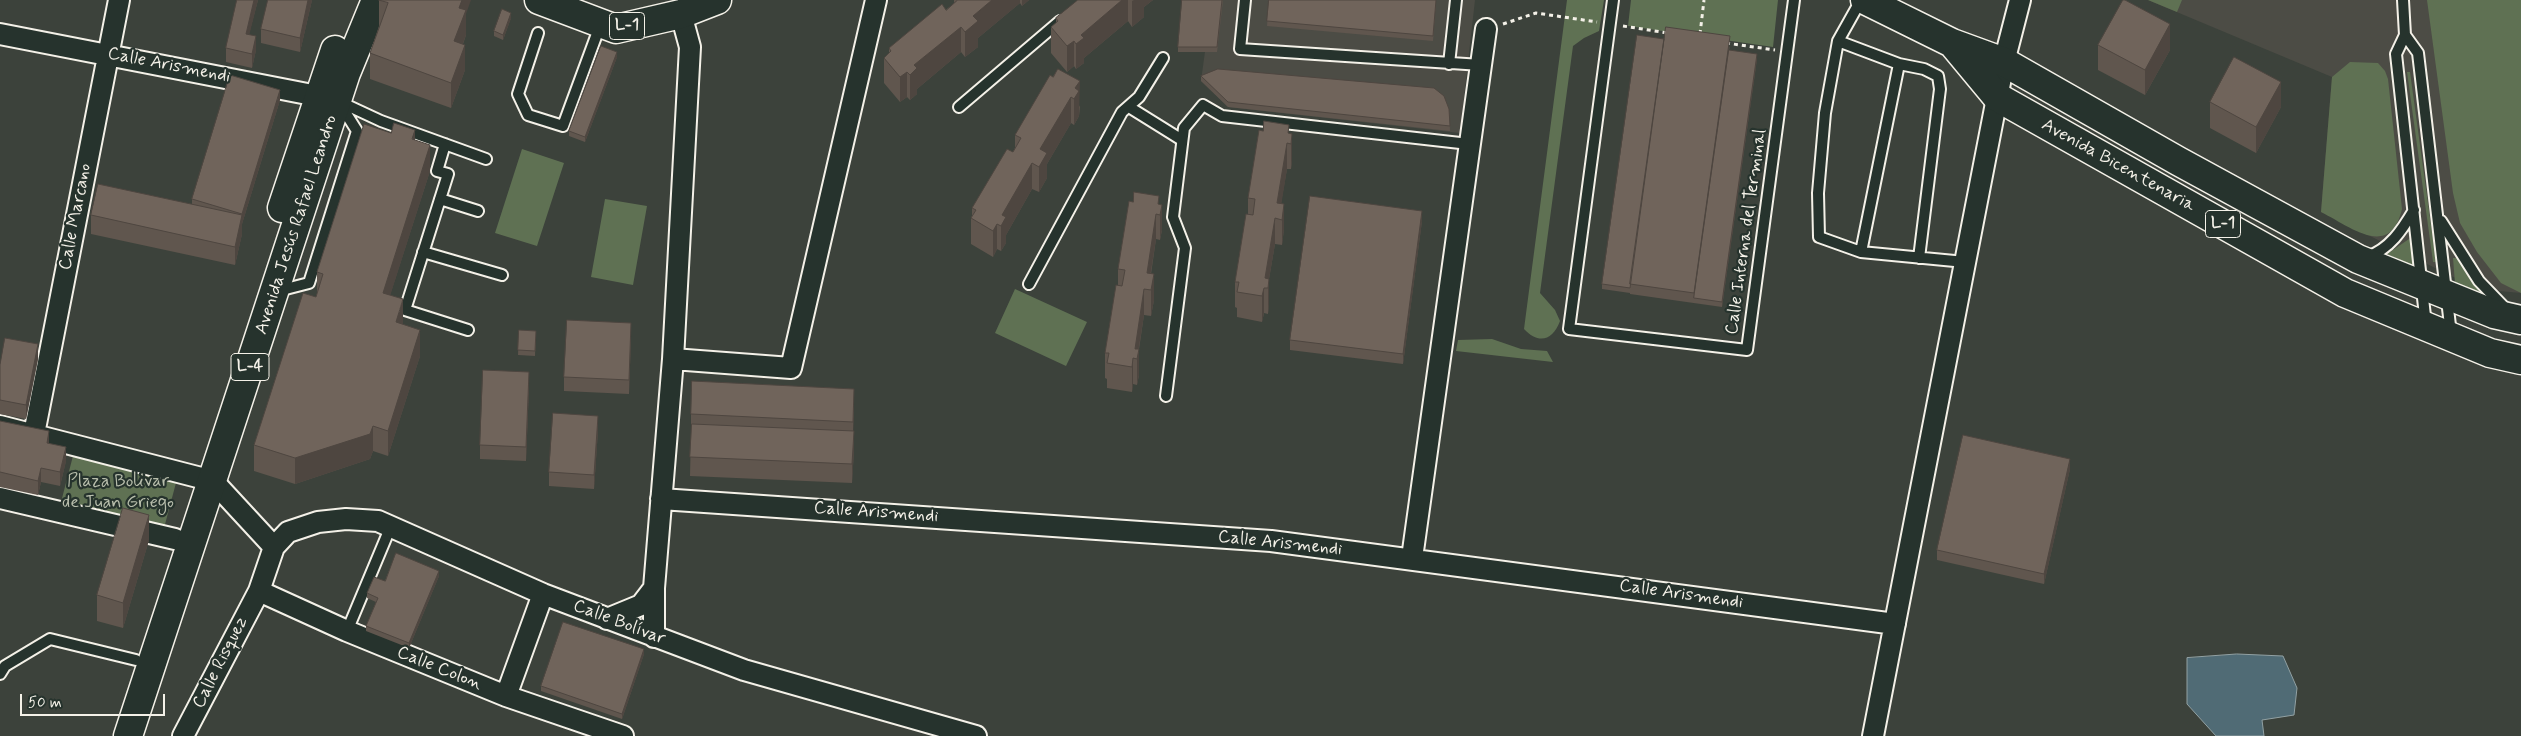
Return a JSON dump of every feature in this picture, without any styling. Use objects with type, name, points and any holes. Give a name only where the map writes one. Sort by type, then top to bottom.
[{"type":"main road","name":"Avenida Jesús Rafael Leandro","points":[[109,736],[136,660],[175,538],[204,478],[275,292],[328,98],[328,66],[356,0]]},
{"type":"main road","name":"Avenida Jesús Rafael Leandro","points":[[128,736],[204,478],[328,98],[346,73],[376,0]]},
{"type":"main road","name":"L-1","points":[[539,0],[616,29],[680,14],[717,0]]},
{"type":"main road","name":"Avenida Bicentenaria","points":[[1863,0],[1952,43],[2004,62],[2169,156],[2358,259],[2494,314],[2519,319]]},
{"type":"main road","name":"Avenida Bicentenaria","points":[[1952,43],[1997,97],[2345,293],[2490,353],[2521,360]]},
{"type":"street","name":"Calle Marcano","points":[[34,434],[119,0]]},
{"type":"street","points":[[673,359],[791,368],[876,0]]},
{"type":"street","points":[[1873,736],[1997,97],[2020,0]]},
{"type":"street","points":[[654,637],[654,588],[673,359],[690,47],[680,14]]},
{"type":"street","points":[[1412,558],[1486,29]]},
{"type":"street","name":"Calle Arismendi","points":[[0,34],[328,98]]},
{"type":"street","points":[[0,426],[204,478],[274,547]]},
{"type":"street","points":[[0,498],[175,538]]},
{"type":"street","name":"Calle Arismendi","points":[[661,499],[1271,541],[1412,558],[1895,624]]},
{"type":"street","name":"Calle Bolívar","points":[[259,591],[274,547],[288,532],[318,522],[346,519],[378,521],[543,594],[744,670],[976,736]]},
{"type":"street","points":[[607,619],[641,606],[654,588]]},
{"type":"street","name":"Calle Colon","points":[[259,591],[347,631],[506,696],[623,736]]},
{"type":"street","name":"Calle Risquez","points":[[183,736],[259,591]]},
{"type":"street","points":[[506,696],[543,594]]},
{"type":"lane","points":[[1245,0],[1240,48],[1481,65]]},
{"type":"lane","points":[[1449,64],[1456,0]]},
{"type":"lane","name":"Calle Interna del Terminal","points":[[1612,0],[1569,329],[1747,350],[1794,0]]},
{"type":"lane","points":[[1863,0],[1838,41],[1824,122],[1818,193],[1819,237],[1861,252],[1965,262]]},
{"type":"lane","points":[[2403,0],[2405,35],[2396,54],[2414,210],[2435,289],[2451,337]]},
{"type":"lane","points":[[959,107],[1069,14]]},
{"type":"lane","points":[[538,33],[518,94],[528,115],[563,126],[601,24]]},
{"type":"lane","points":[[2405,35],[2418,53],[2437,213],[2435,289],[2426,327]]},
{"type":"lane","points":[[1838,41],[1899,64],[1924,69],[1938,76],[1940,89],[1919,258]]},
{"type":"lane","points":[[1029,284],[1122,112],[1139,97],[1163,58]]},
{"type":"lane","points":[[1861,252],[1899,64]]},
{"type":"lane","points":[[328,98],[381,121],[486,159]]},
{"type":"lane","points":[[1166,396],[1185,248],[1173,217],[1182,140],[1184,128],[1203,105],[1222,116],[1469,144]]},
{"type":"lane","points":[[1129,106],[1182,140]]},
{"type":"lane","points":[[445,144],[437,171],[448,174],[405,310],[468,330]]},
{"type":"lane","points":[[440,199],[478,211]]},
{"type":"lane","points":[[2358,259],[2380,251],[2394,240],[2414,210]]},
{"type":"lane","points":[[2437,213],[2444,228],[2479,281],[2519,319]]},
{"type":"lane","points":[[423,252],[502,275]]},
{"type":"lane","points":[[347,631],[391,526]]},
{"type":"lane","points":[[0,674],[5,666],[50,639],[136,660]]},
{"type":"path","points":[[1699,38],[1704,0]]},
{"type":"path","points":[[1486,29],[1536,13],[1672,34]]},
{"type":"path","points":[[1719,41],[1787,52]]},
{"type":"shaded area","points":[[1212,0],[1475,0],[1460,133],[1228,107],[1201,81]]},
{"type":"shaded area","points":[[2148,0],[2521,0],[2521,293],[2478,289],[2321,212],[2332,77]]},
{"type":"green space","points":[[1567,0],[1604,0],[1599,31],[1573,46],[1540,293],[1555,310],[1560,321],[1554,333],[1540,339],[1524,329]]},
{"type":"green space","points":[[1631,0],[1778,0],[1773,47],[1628,26]]},
{"type":"green space","points":[[2148,0],[2182,0],[2177,12]]},
{"type":"green space","points":[[2427,0],[2521,0],[2521,293],[2501,283],[2477,252],[2460,223],[2453,193]]},
{"type":"green space","points":[[2350,62],[2378,63],[2385,71],[2388,79],[2402,209],[2396,224],[2388,233],[2379,236],[2357,231],[2321,212],[2332,77]]},
{"type":"green space","points":[[2407,72],[2410,72],[2436,262],[2433,262]]},
{"type":"green space","points":[[522,149],[564,163],[537,246],[495,233]]},
{"type":"green space","points":[[605,199],[647,206],[633,285],[591,277]]},
{"type":"green space","points":[[2412,237],[2415,267],[2387,254]]},
{"type":"green space","points":[[2453,258],[2457,258],[2482,293],[2455,283]]},
{"type":"green space","points":[[1015,289],[1087,322],[1066,366],[995,333]]},
{"type":"green space","points":[[1492,339],[1521,349],[1547,351],[1553,362],[1456,351],[1458,340]]},
{"type":"green space","name":"Plaza Bolivar de Juan Griego","points":[[74,452],[177,479],[163,532],[60,506]]},
{"type":"water","points":[[2237,654],[2283,656],[2297,688],[2294,715],[2262,720],[2264,736],[2216,736],[2187,704],[2187,658]]},
{"type":"building","points":[[237,0],[254,0],[246,34],[256,36],[252,54],[226,48]]},
{"type":"building","points":[[268,0],[308,0],[300,38],[261,29]]},
{"type":"building","points":[[379,0],[462,0],[459,8],[466,10],[454,41],[465,45],[451,83],[370,53],[388,3]]},
{"type":"building","points":[[958,0],[992,0],[973,16],[978,21],[965,32],[961,27],[914,65],[917,68],[910,75],[907,72],[900,77],[884,58],[891,51],[889,48],[942,4],[946,10]]},
{"type":"building","points":[[1078,0],[1122,0],[1081,35],[1084,38],[1076,44],[1074,41],[1067,46],[1051,27],[1058,21],[1056,18]]},
{"type":"building","points":[[1182,0],[1222,0],[1217,47],[1178,47]]},
{"type":"building","points":[[1269,0],[1436,0],[1433,36],[1267,21]]},
{"type":"building","points":[[2123,0],[2170,24],[2145,70],[2098,45]]},
{"type":"building","points":[[502,9],[511,13],[503,35],[494,31]]},
{"type":"building","points":[[1666,27],[1730,36],[1694,293],[1630,284]]},
{"type":"building","points":[[1637,35],[1664,39],[1630,288],[1602,284]]},
{"type":"building","points":[[601,46],[617,52],[585,137],[569,131]]},
{"type":"building","points":[[1729,50],[1757,54],[1722,302],[1694,298]]},
{"type":"building","points":[[2234,57],[2281,82],[2256,127],[2210,102]]},
{"type":"building","points":[[1058,69],[1080,81],[1075,88],[1079,91],[1074,99],[1071,97],[1040,149],[1047,153],[1039,167],[1032,163],[1002,215],[1006,217],[1001,226],[997,224],[993,231],[971,218],[976,210],[972,208],[1007,149],[1013,152],[1021,138],[1015,135],[1050,75],[1053,77]]},
{"type":"building","points":[[1218,69],[1434,88],[1444,96],[1449,109],[1450,126],[1228,102],[1201,76]]},
{"type":"building","points":[[230,75],[280,90],[242,214],[192,199]]},
{"type":"building","points":[[1264,121],[1289,125],[1288,133],[1292,134],[1291,144],[1287,143],[1277,203],[1284,204],[1282,220],[1275,218],[1265,278],[1269,279],[1268,288],[1264,288],[1262,296],[1237,292],[1239,282],[1235,282],[1246,214],[1253,215],[1255,199],[1248,198],[1259,130],[1263,131]]},
{"type":"building","points":[[394,123],[415,130],[412,139],[430,145],[383,293],[403,299],[396,322],[420,330],[388,431],[373,426],[370,434],[295,458],[254,445],[303,293],[316,297],[323,274],[317,272],[364,124],[391,133]]},
{"type":"building","points":[[98,184],[242,215],[235,247],[91,215]]},
{"type":"building","points":[[1134,192],[1159,196],[1158,204],[1162,205],[1160,215],[1156,214],[1147,273],[1154,274],[1151,290],[1144,289],[1135,349],[1139,349],[1137,359],[1133,358],[1132,367],[1107,363],[1109,353],[1105,353],[1116,285],[1122,286],[1125,270],[1118,269],[1129,201],[1133,202]]},
{"type":"building","points":[[1310,196],[1422,211],[1403,354],[1290,340]]},
{"type":"building","points":[[567,320],[631,323],[629,380],[564,377]]},
{"type":"building","points":[[519,330],[536,331],[535,351],[518,350]]},
{"type":"building","points":[[5,338],[38,344],[26,405],[0,400],[0,365]]},
{"type":"building","points":[[483,370],[529,372],[526,447],[480,445]]},
{"type":"building","points":[[692,381],[854,389],[853,422],[691,414]]},
{"type":"building","points":[[553,413],[598,416],[594,475],[549,472]]},
{"type":"building","points":[[0,421],[49,431],[47,443],[66,447],[60,472],[41,468],[38,481],[0,472]]},
{"type":"building","points":[[692,424],[854,431],[852,464],[690,457]]},
{"type":"building","points":[[1963,435],[2070,459],[2044,574],[1937,550]]},
{"type":"building","points":[[123,508],[149,515],[123,603],[97,595]]},
{"type":"building","points":[[396,553],[439,571],[409,643],[366,626],[378,598],[367,593],[374,577],[385,581]]},
{"type":"building","points":[[563,622],[644,649],[622,714],[541,686]]}]
